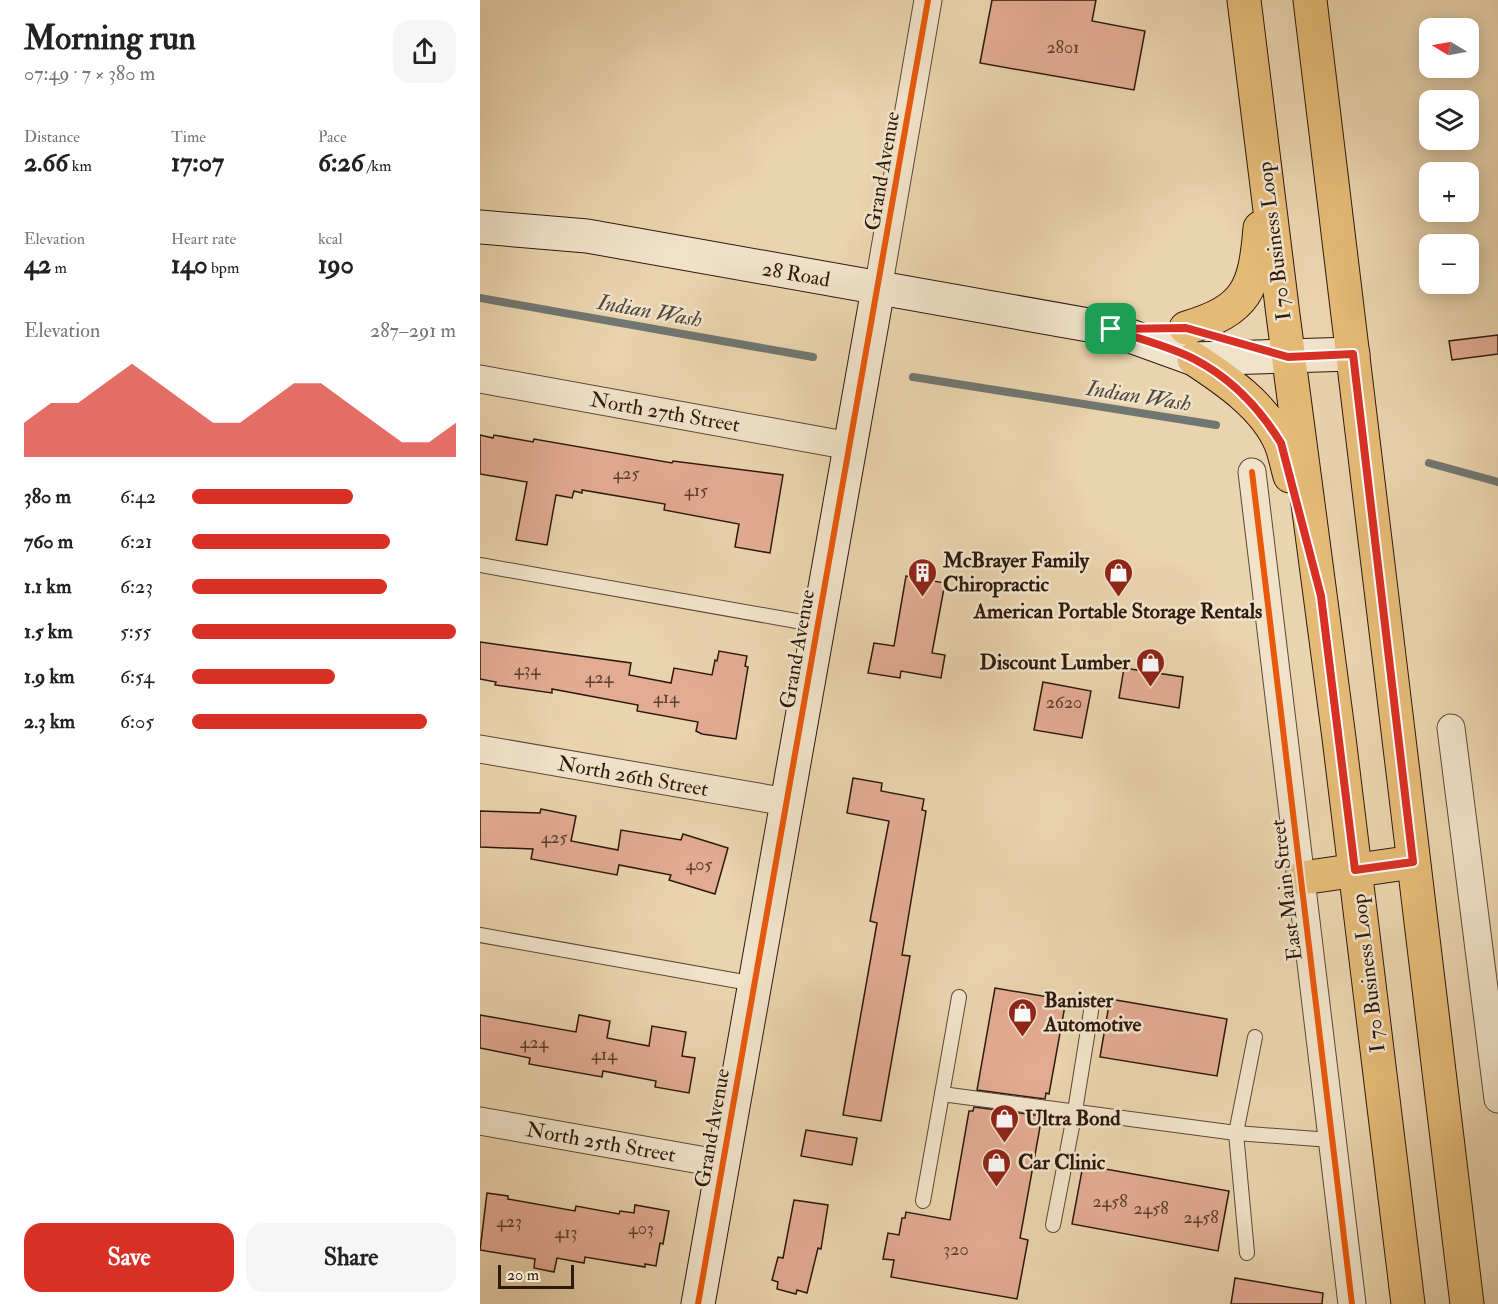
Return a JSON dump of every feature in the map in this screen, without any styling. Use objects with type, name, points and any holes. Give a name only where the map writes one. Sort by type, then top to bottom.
[{"type":"main road","name":"I 70 Business Loop","points":[[1244,0],[1288,357],[1321,596],[1408,1304]]},
{"type":"main road","points":[[1310,0],[1467,1304]]},
{"type":"main road","points":[[1264,166],[1258,254],[1247,291],[1240,301],[1215,319],[1190,343],[1215,373],[1252,404],[1267,421],[1281,443],[1321,596]]},
{"type":"main road","points":[[1302,878],[1413,862]]},
{"type":"street","name":"Grand Avenue","points":[[698,1304],[928,0]]},
{"type":"street","name":"28 Road","points":[[480,227],[587,236],[1190,343],[1288,357],[1353,354]]},
{"type":"street","name":"North 27th Street","points":[[480,379],[850,446]]},
{"type":"street","name":"East Main Street","points":[[1252,472],[1352,1304]]},
{"type":"street","points":[[1450,728],[1498,1099]]},
{"type":"street","name":"North 26th Street","points":[[480,749],[787,802]]},
{"type":"street","name":"North 25th Street","points":[[480,1121],[723,1164]]},
{"type":"lane","points":[[480,566],[819,625]]},
{"type":"lane","points":[[480,935],[755,984]]},
{"type":"lane","points":[[922,1201],[959,997]]},
{"type":"lane","points":[[1053,1225],[1075,1112],[1092,1005]]},
{"type":"lane","points":[[1248,1253],[1236,1133],[1255,1037]]},
{"type":"lane","points":[[942,1094],[1236,1133],[1331,1140]]},
{"type":"building","points":[[992,0],[1096,0],[1092,21],[1145,31],[1134,90],[980,63]]},
{"type":"building","points":[[1498,335],[1498,354],[1452,360],[1449,341]]},
{"type":"building","points":[[480,435],[493,438],[494,435],[533,442],[534,439],[672,463],[673,461],[783,475],[770,553],[735,547],[739,524],[664,510],[665,504],[582,490],[582,493],[574,491],[572,498],[556,495],[547,545],[516,540],[527,482],[480,474]]},
{"type":"building","points":[[906,576],[945,583],[932,653],[945,655],[941,678],[901,671],[900,678],[868,673],[874,643],[894,646]]},
{"type":"building","points":[[480,642],[631,663],[629,675],[671,683],[674,668],[712,675],[719,651],[747,656],[745,666],[748,667],[736,739],[702,734],[696,731],[698,722],[637,711],[638,705],[552,689],[552,693],[495,685],[496,682],[480,679]]},
{"type":"building","name":"Discount Lumber","points":[[1124,668],[1183,677],[1179,708],[1119,698]]},
{"type":"building","points":[[1043,682],[1091,691],[1082,738],[1034,730]]},
{"type":"building","points":[[853,778],[882,783],[881,791],[924,799],[922,810],[926,811],[902,955],[910,956],[881,1121],[843,1115],[877,923],[870,921],[889,821],[847,813]]},
{"type":"building","points":[[541,809],[576,816],[571,841],[618,850],[621,830],[681,840],[683,834],[728,848],[715,894],[669,880],[671,875],[619,865],[617,875],[531,859],[533,849],[480,847],[480,811],[540,813]]},
{"type":"building","name":"Banister Automotive","points":[[995,988],[1066,1000],[1049,1094],[1046,1093],[1045,1099],[977,1090]]},
{"type":"building","points":[[1110,999],[1227,1019],[1217,1076],[1100,1057]]},
{"type":"building","points":[[480,1015],[576,1032],[579,1015],[610,1021],[607,1038],[649,1046],[652,1026],[686,1032],[682,1056],[695,1058],[689,1093],[655,1087],[656,1081],[603,1071],[602,1077],[529,1064],[530,1058],[480,1048]]},
{"type":"building","points":[[974,1107],[1042,1116],[1020,1238],[1028,1240],[1017,1299],[891,1277],[894,1260],[883,1259],[888,1233],[899,1235],[902,1218],[905,1218],[906,1212],[950,1220],[969,1111],[973,1111]]},
{"type":"building","points":[[806,1130],[857,1138],[852,1165],[801,1156]]},
{"type":"building","points":[[1083,1165],[1229,1191],[1218,1251],[1072,1224]]},
{"type":"building","points":[[487,1193],[575,1211],[576,1206],[619,1214],[620,1211],[634,1213],[635,1205],[669,1211],[656,1266],[645,1264],[645,1267],[585,1257],[584,1263],[557,1258],[554,1272],[534,1268],[535,1259],[480,1250]]},
{"type":"building","points":[[794,1200],[828,1205],[821,1249],[818,1248],[807,1293],[797,1290],[796,1294],[777,1289],[778,1282],[772,1280],[778,1257],[783,1258]]},
{"type":"building","points":[[1235,1278],[1323,1293],[1322,1304],[1231,1304]]},
{"type":"waterway","name":"Indian Wash","points":[[480,298],[813,357]]},
{"type":"waterway","name":"Indian Wash","points":[[913,377],[1216,425]]},
{"type":"waterway","name":"Indian Wash","points":[[1429,463],[1498,482]]},
{"type":"cycle path","points":[[698,1304],[928,0]]},
{"type":"cycle path","points":[[1252,472],[1352,1304]]},
{"type":"place","name":"McBrayer Family Chiropractic","points":[[922,598]]},
{"type":"place","name":"American Portable Storage Rentals","points":[[1118,598]]},
{"type":"place","name":"Discount Lumber","points":[[1151,688]]},
{"type":"place","name":"Banister Automotive","points":[[1023,1038]]},
{"type":"place","name":"Ultra Bond","points":[[1004,1144]]},
{"type":"place","name":"Car Clinic","points":[[997,1188]]},
{"type":"route","points":[[1186,328],[1288,357],[1353,354],[1413,862],[1355,870],[1321,596],[1281,443],[1267,421],[1252,404],[1215,373],[1194,359],[1111,329],[1186,328]]}]
